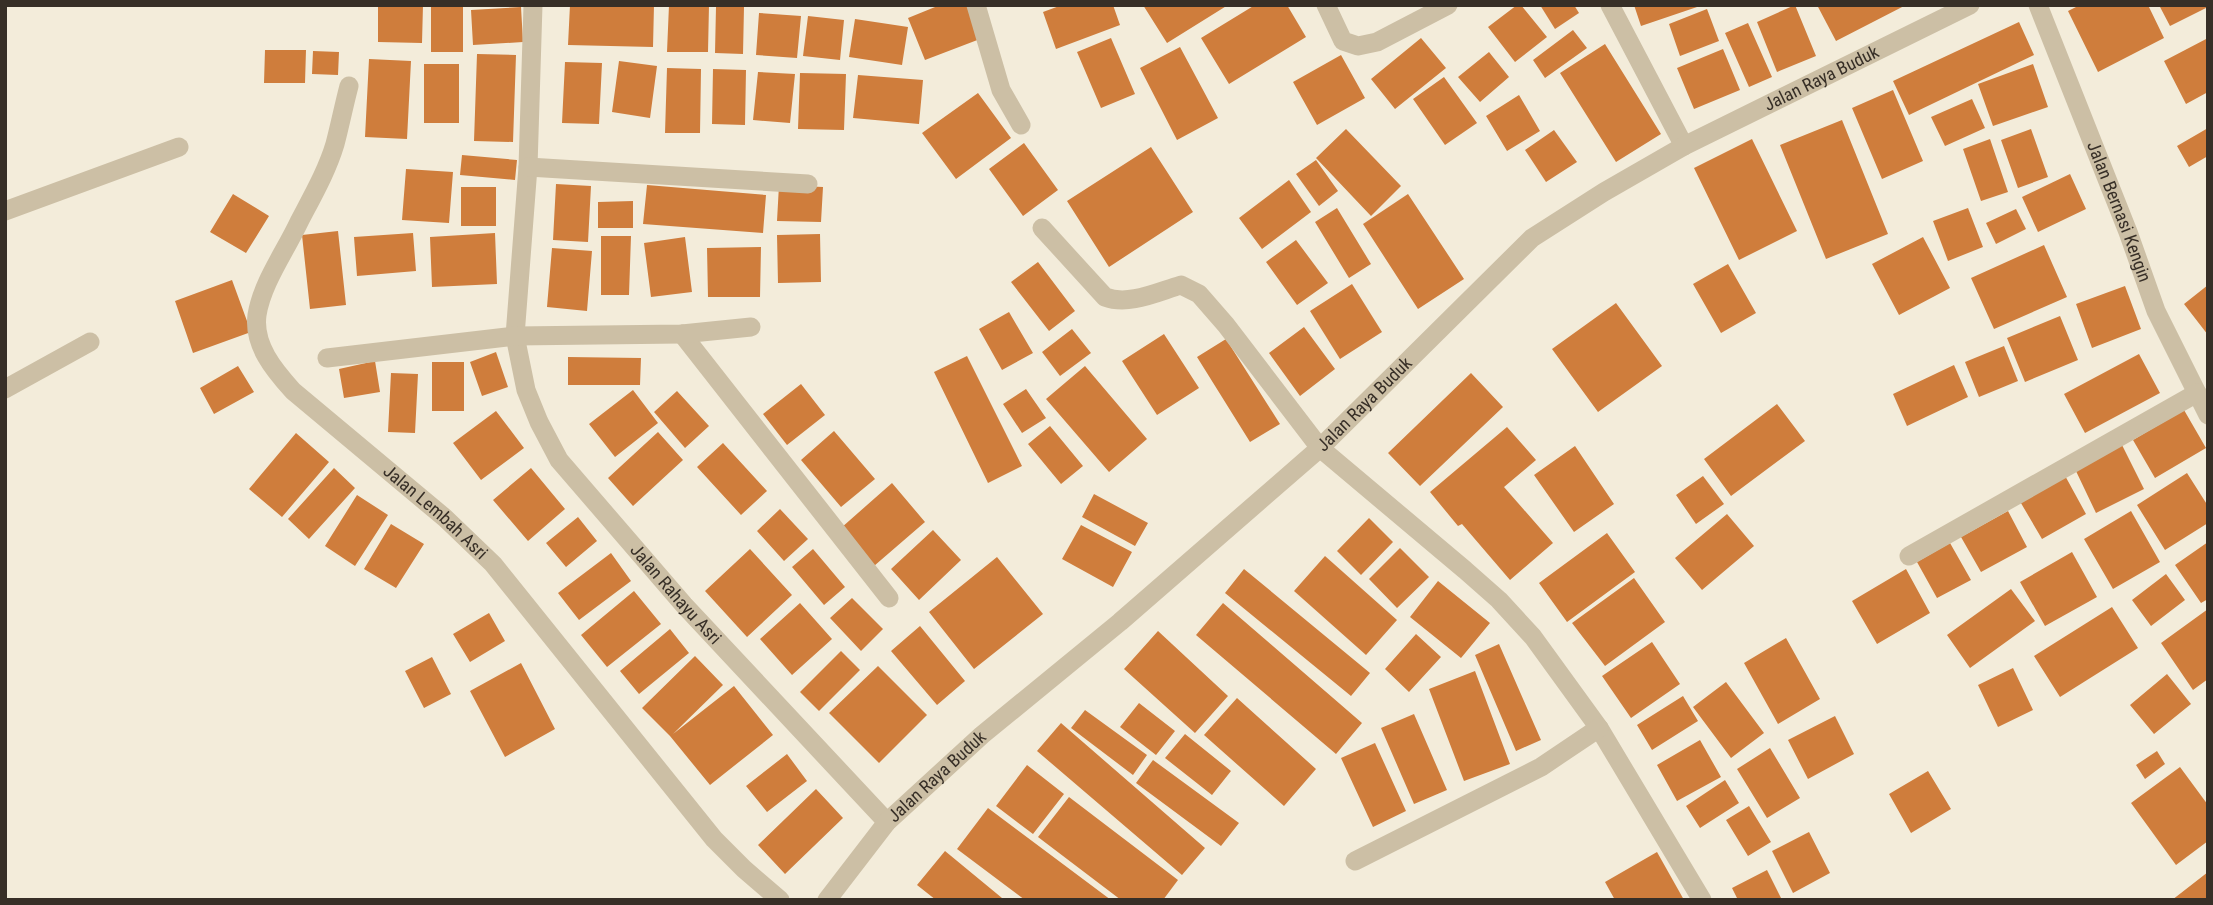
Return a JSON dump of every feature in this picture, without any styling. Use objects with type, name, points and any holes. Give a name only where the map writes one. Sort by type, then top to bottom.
[{"type":"street","name":"Jalan Rahayu Asri","points":[[533,5],[528,167],[515,336],[526,390],[539,422],[559,460],[684,605],[887,822]]},
{"type":"street","points":[[976,5],[1001,90],[1021,125]]},
{"type":"street","points":[[1326,5],[1343,41],[1358,46],[1377,42],[1448,5]]},
{"type":"street","points":[[1610,5],[1684,146]]},
{"type":"street","name":"Jalan Raya Buduk","points":[[827,900],[887,822],[982,734],[1120,622],[1320,448],[1532,238],[1684,146],[1970,5]]},
{"type":"street","name":"Jalan Bernasi Kengin","points":[[2038,5],[2128,232],[2156,311],[2208,415]]},
{"type":"street","name":"Jalan Lembah Asri","points":[[349,86],[334,146],[267,284],[257,316],[258,337],[264,353],[293,391],[445,518],[493,565],[714,839],[780,900]]},
{"type":"street","points":[[5,211],[179,147]]},
{"type":"street","points":[[528,167],[808,184]]},
{"type":"street","points":[[1042,228],[1105,297],[1126,301],[1181,285],[1199,294],[1320,448],[1499,600],[1533,637],[1599,728],[1702,900]]},
{"type":"street","points":[[327,358],[515,336],[682,334],[751,327]]},
{"type":"street","points":[[682,334],[889,598]]},
{"type":"street","points":[[5,389],[90,342]]},
{"type":"street","points":[[1909,556],[2197,393]]},
{"type":"street","points":[[1354,861],[1541,767],[1599,728]]},
{"type":"building","points":[[378,5],[423,5],[422,43],[378,42]]},
{"type":"building","points":[[431,5],[463,5],[463,52],[431,52]]},
{"type":"building","points":[[570,5],[654,5],[653,47],[568,45]]},
{"type":"building","points":[[669,5],[709,5],[708,52],[667,52]]},
{"type":"building","points":[[940,5],[967,5],[980,39],[925,60],[908,18]]},
{"type":"building","points":[[1062,5],[1113,5],[1120,25],[1056,49],[1043,12]]},
{"type":"building","points":[[1143,5],[1228,5],[1167,43]]},
{"type":"building","points":[[1255,5],[1287,5],[1306,37],[1229,84],[1201,38]]},
{"type":"building","points":[[1517,5],[1521,5],[1547,37],[1515,62],[1488,27]]},
{"type":"building","points":[[1540,5],[1574,5],[1579,13],[1555,29]]},
{"type":"building","points":[[1634,5],[1700,5],[1700,6],[1641,26]]},
{"type":"building","points":[[1795,5],[1816,56],[1777,72],[1757,22]]},
{"type":"building","points":[[1817,5],[1906,5],[1836,41]]},
{"type":"building","points":[[2080,5],[2148,5],[2164,38],[2098,72],[2068,11]]},
{"type":"building","points":[[2159,5],[2208,5],[2208,7],[2170,26]]},
{"type":"building","points":[[521,7],[523,42],[473,45],[471,10]]},
{"type":"building","points":[[716,7],[744,7],[743,54],[715,53]]},
{"type":"building","points":[[1707,9],[1719,41],[1680,56],[1669,24]]},
{"type":"building","points":[[759,13],[801,16],[797,58],[756,55]]},
{"type":"building","points":[[808,16],[844,20],[840,60],[803,56]]},
{"type":"building","points":[[855,19],[908,27],[902,65],[849,57]]},
{"type":"building","points":[[2019,22],[2034,55],[1909,115],[1893,81]]},
{"type":"building","points":[[1748,23],[1772,77],[1749,87],[1725,33]]},
{"type":"building","points":[[1573,30],[1587,48],[1545,78],[1533,60]]},
{"type":"building","points":[[1111,38],[1135,94],[1101,108],[1077,52]]},
{"type":"building","points":[[1421,38],[1446,68],[1395,109],[1371,79]]},
{"type":"building","points":[[2208,38],[2208,92],[2186,104],[2164,61]]},
{"type":"building","points":[[1605,44],[1661,134],[1616,162],[1560,73]]},
{"type":"building","points":[[1180,47],[1218,118],[1177,140],[1140,68]]},
{"type":"building","points":[[1723,49],[1740,90],[1694,109],[1677,68]]},
{"type":"building","points":[[265,50],[306,50],[305,83],[264,83]]},
{"type":"building","points":[[313,51],[339,52],[338,75],[312,74]]},
{"type":"building","points":[[1489,52],[1509,77],[1480,102],[1458,77]]},
{"type":"building","points":[[477,54],[516,55],[513,142],[474,141]]},
{"type":"building","points":[[1341,55],[1365,98],[1317,125],[1293,82]]},
{"type":"building","points":[[369,59],[411,61],[407,139],[365,137]]},
{"type":"building","points":[[619,61],[657,66],[650,118],[612,112]]},
{"type":"building","points":[[565,62],[602,63],[599,124],[562,123]]},
{"type":"building","points":[[424,64],[459,64],[459,123],[424,123]]},
{"type":"building","points":[[2033,64],[2048,107],[1993,126],[1978,84]]},
{"type":"building","points":[[667,68],[701,69],[700,133],[665,133]]},
{"type":"building","points":[[713,69],[746,70],[745,125],[712,124]]},
{"type":"building","points":[[758,72],[795,74],[790,123],[753,120]]},
{"type":"building","points":[[800,73],[846,74],[844,130],[798,129]]},
{"type":"building","points":[[858,75],[923,80],[919,124],[853,118]]},
{"type":"building","points":[[1444,77],[1477,123],[1445,145],[1413,99]]},
{"type":"building","points":[[1893,90],[1923,161],[1882,179],[1852,108]]},
{"type":"building","points":[[978,93],[1011,138],[956,179],[922,133]]},
{"type":"building","points":[[1519,95],[1540,131],[1507,151],[1486,116]]},
{"type":"building","points":[[1972,99],[1985,128],[1945,146],[1931,117]]},
{"type":"building","points":[[1842,120],[1888,234],[1826,259],[1780,145]]},
{"type":"building","points":[[2208,128],[2208,156],[2189,167],[2177,146]]},
{"type":"building","points":[[1346,129],[1401,186],[1371,216],[1316,158]]},
{"type":"building","points":[[2031,129],[2048,177],[2018,188],[2001,140]]},
{"type":"building","points":[[1554,130],[1577,162],[1546,182],[1525,150]]},
{"type":"building","points":[[1752,139],[1797,231],[1739,260],[1694,168]]},
{"type":"building","points":[[1990,139],[2008,192],[1981,201],[1963,149]]},
{"type":"building","points":[[1024,143],[1058,190],[1023,216],[989,169]]},
{"type":"building","points":[[1151,147],[1193,212],[1109,267],[1067,201]]},
{"type":"building","points":[[462,155],[517,160],[515,180],[460,175]]},
{"type":"building","points":[[1316,160],[1338,191],[1319,206],[1296,174]]},
{"type":"building","points":[[406,169],[453,172],[449,223],[402,220]]},
{"type":"building","points":[[2070,174],[2086,209],[2038,232],[2022,197]]},
{"type":"building","points":[[1289,180],[1311,212],[1262,249],[1239,218]]},
{"type":"building","points":[[556,184],[591,186],[588,242],[553,240]]},
{"type":"building","points":[[647,185],[766,195],[763,233],[643,224]]},
{"type":"building","points":[[779,185],[823,187],[821,222],[777,221]]},
{"type":"building","points":[[461,187],[496,187],[496,226],[461,226]]},
{"type":"building","points":[[233,194],[269,216],[246,253],[210,232]]},
{"type":"building","points":[[1408,194],[1464,279],[1418,309],[1363,224]]},
{"type":"building","points":[[633,201],[633,228],[598,228],[598,202]]},
{"type":"building","points":[[1337,208],[1371,264],[1349,278],[1315,222]]},
{"type":"building","points":[[1968,208],[1983,247],[1948,261],[1933,221]]},
{"type":"building","points":[[2016,209],[2026,229],[1996,244],[1986,223]]},
{"type":"building","points":[[338,231],[346,305],[310,309],[302,235]]},
{"type":"building","points":[[413,233],[416,271],[357,276],[354,237]]},
{"type":"building","points":[[495,233],[497,284],[432,287],[430,237]]},
{"type":"building","points":[[820,234],[821,282],[778,283],[777,235]]},
{"type":"building","points":[[601,236],[631,236],[629,295],[601,295]]},
{"type":"building","points":[[685,237],[692,292],[651,297],[644,243]]},
{"type":"building","points":[[1923,237],[1950,288],[1899,315],[1872,264]]},
{"type":"building","points":[[1296,240],[1328,283],[1297,305],[1266,262]]},
{"type":"building","points":[[2044,245],[2067,297],[1994,329],[1971,278]]},
{"type":"building","points":[[761,247],[760,297],[708,297],[707,248]]},
{"type":"building","points":[[552,248],[592,251],[587,311],[547,307]]},
{"type":"building","points":[[1038,262],[1075,311],[1049,331],[1011,282]]},
{"type":"building","points":[[1728,264],[1756,313],[1721,333],[1693,284]]},
{"type":"building","points":[[232,280],[251,332],[193,353],[175,301]]},
{"type":"building","points":[[1352,284],[1382,332],[1340,359],[1310,311]]},
{"type":"building","points":[[2208,285],[2208,335],[2184,304]]},
{"type":"building","points":[[2125,286],[2141,329],[2092,348],[2076,304]]},
{"type":"building","points":[[1616,303],[1662,366],[1598,412],[1552,349]]},
{"type":"building","points":[[1009,312],[1033,353],[1002,370],[979,329]]},
{"type":"building","points":[[2060,316],[2078,360],[2025,382],[2007,338]]},
{"type":"building","points":[[1304,327],[1335,369],[1300,396],[1269,353]]},
{"type":"building","points":[[1072,329],[1091,353],[1060,376],[1042,352]]},
{"type":"building","points":[[1164,334],[1199,388],[1157,415],[1122,361]]},
{"type":"building","points":[[1226,339],[1280,424],[1250,442],[1197,357]]},
{"type":"building","points":[[2004,346],[2018,381],[1979,397],[1965,362]]},
{"type":"building","points":[[496,352],[508,387],[482,396],[470,362]]},
{"type":"building","points":[[2139,354],[2160,393],[2085,433],[2064,394]]},
{"type":"building","points":[[967,356],[1022,466],[988,483],[934,372]]},
{"type":"building","points":[[568,357],[641,358],[640,385],[568,385]]},
{"type":"building","points":[[375,361],[380,392],[344,398],[339,369]]},
{"type":"building","points":[[432,362],[464,362],[464,411],[432,411]]},
{"type":"building","points":[[1954,365],[1968,397],[1907,426],[1893,394]]},
{"type":"building","points":[[238,366],[254,392],[214,414],[200,388]]},
{"type":"building","points":[[1085,366],[1147,439],[1109,472],[1046,399]]},
{"type":"building","points":[[391,373],[418,374],[415,433],[388,432]]},
{"type":"building","points":[[1471,373],[1503,407],[1420,486],[1388,453]]},
{"type":"building","points":[[801,384],[825,415],[787,445],[763,414]]},
{"type":"building","points":[[1026,389],[1046,418],[1022,433],[1003,404]]},
{"type":"building","points":[[633,390],[658,423],[615,457],[589,424]]},
{"type":"building","points":[[677,391],[709,426],[685,448],[654,412]]},
{"type":"building","points":[[1777,404],[1805,441],[1731,496],[1704,459]]},
{"type":"building","points":[[2184,410],[2206,448],[2155,478],[2133,440]]},
{"type":"building","points":[[496,411],[524,448],[481,480],[453,443]]},
{"type":"building","points":[[1050,426],[1083,466],[1061,484],[1028,444]]},
{"type":"building","points":[[1507,427],[1536,460],[1504,487],[1553,543],[1510,580],[1462,524],[1458,526],[1430,492]]},
{"type":"building","points":[[834,431],[875,479],[841,507],[801,460]]},
{"type":"building","points":[[658,432],[683,460],[633,506],[608,478]]},
{"type":"building","points":[[296,433],[329,462],[282,517],[249,489]]},
{"type":"building","points":[[723,443],[767,491],[741,515],[697,467]]},
{"type":"building","points":[[2122,445],[2144,489],[2096,513],[2075,469]]},
{"type":"building","points":[[1575,446],[1614,504],[1574,532],[1534,475]]},
{"type":"building","points":[[334,468],[355,488],[309,539],[288,519]]},
{"type":"building","points":[[531,468],[565,509],[528,541],[493,500]]},
{"type":"building","points":[[2063,472],[2086,514],[2042,539],[2018,498]]},
{"type":"building","points":[[2187,473],[2208,506],[2208,523],[2165,550],[2137,505]]},
{"type":"building","points":[[1703,476],[1724,504],[1696,524],[1676,495]]},
{"type":"building","points":[[892,483],[925,522],[874,566],[841,528]]},
{"type":"building","points":[[1094,494],[1148,523],[1135,546],[1082,517]]},
{"type":"building","points":[[357,495],[388,515],[355,566],[325,546]]},
{"type":"building","points":[[780,509],[808,539],[784,561],[757,531]]},
{"type":"building","points":[[2008,511],[2027,547],[1981,572],[1961,537]]},
{"type":"building","points":[[2131,511],[2160,562],[2113,589],[2084,539]]},
{"type":"building","points":[[1727,514],[1754,546],[1702,590],[1675,558]]},
{"type":"building","points":[[578,517],[597,541],[566,567],[546,543]]},
{"type":"building","points":[[1369,518],[1393,542],[1361,575],[1337,551]]},
{"type":"building","points":[[391,524],[424,544],[396,588],[364,569]]},
{"type":"building","points":[[1081,525],[1132,552],[1113,587],[1062,559]]},
{"type":"building","points":[[933,530],[961,560],[919,600],[891,569]]},
{"type":"building","points":[[1607,533],[1635,572],[1567,622],[1539,583]]},
{"type":"building","points":[[2208,542],[2208,599],[2201,603],[2175,565]]},
{"type":"building","points":[[1950,543],[1971,580],[1937,598],[1917,562]]},
{"type":"building","points":[[1400,548],[1429,577],[1397,608],[1369,579]]},
{"type":"building","points":[[750,549],[792,595],[747,637],[705,591]]},
{"type":"building","points":[[813,549],[845,587],[824,605],[792,567]]},
{"type":"building","points":[[2072,552],[2097,597],[2045,626],[2020,582]]},
{"type":"building","points":[[611,553],[631,581],[579,620],[558,593]]},
{"type":"building","points":[[1325,556],[1397,620],[1366,655],[1294,591]]},
{"type":"building","points":[[997,557],[1043,614],[974,669],[929,612]]},
{"type":"building","points":[[1244,569],[1370,673],[1351,696],[1225,593]]},
{"type":"building","points":[[1906,569],[1930,613],[1877,644],[1852,601]]},
{"type":"building","points":[[2166,574],[2185,600],[2151,626],[2132,600]]},
{"type":"building","points":[[1634,578],[1665,622],[1605,666],[1572,623]]},
{"type":"building","points":[[1438,581],[1490,623],[1461,658],[1410,617]]},
{"type":"building","points":[[2011,589],[2035,621],[1970,668],[1947,635]]},
{"type":"building","points":[[634,591],[661,624],[607,667],[581,635]]},
{"type":"building","points":[[852,598],[883,629],[861,651],[830,618]]},
{"type":"building","points":[[800,603],[832,639],[792,675],[760,639]]},
{"type":"building","points":[[1223,603],[1362,723],[1336,754],[1196,635]]},
{"type":"building","points":[[2112,607],[2138,648],[2060,697],[2034,656]]},
{"type":"building","points":[[2208,609],[2208,679],[2193,690],[2161,643]]},
{"type":"building","points":[[489,613],[505,641],[470,662],[453,634]]},
{"type":"building","points":[[920,626],[965,681],[937,705],[891,651]]},
{"type":"building","points":[[670,629],[689,653],[639,694],[620,671]]},
{"type":"building","points":[[1158,631],[1228,696],[1195,733],[1124,669]]},
{"type":"building","points":[[1416,634],[1441,657],[1409,692],[1385,669]]},
{"type":"building","points":[[1786,638],[1820,699],[1778,724],[1744,663]]},
{"type":"building","points":[[1652,642],[1680,684],[1631,718],[1602,676]]},
{"type":"building","points":[[1499,644],[1541,740],[1516,751],[1475,655]]},
{"type":"building","points":[[841,651],[860,670],[819,711],[800,692]]},
{"type":"building","points":[[695,656],[723,685],[673,734],[734,686],[773,735],[710,785],[670,736],[642,708]]},
{"type":"building","points":[[432,657],[451,694],[424,708],[405,671]]},
{"type":"building","points":[[521,663],[555,729],[505,757],[470,691]]},
{"type":"building","points":[[878,666],[927,715],[879,763],[829,713]]},
{"type":"building","points":[[2013,668],[2033,710],[1998,727],[1978,685]]},
{"type":"building","points":[[1475,671],[1510,764],[1464,781],[1429,689]]},
{"type":"building","points":[[2167,674],[2191,704],[2154,734],[2130,705]]},
{"type":"building","points":[[1726,682],[1764,733],[1731,758],[1693,707]]},
{"type":"building","points":[[1683,696],[1698,721],[1652,750],[1637,725]]},
{"type":"building","points":[[1237,698],[1316,769],[1284,806],[1204,735]]},
{"type":"building","points":[[1139,703],[1175,731],[1156,755],[1120,727]]},
{"type":"building","points":[[1085,710],[1147,755],[1133,775],[1071,728]]},
{"type":"building","points":[[1414,714],[1447,790],[1414,804],[1381,728]]},
{"type":"building","points":[[1835,716],[1854,754],[1808,779],[1788,740]]},
{"type":"building","points":[[1061,723],[1205,848],[1182,875],[1037,751]]},
{"type":"building","points":[[1185,734],[1231,771],[1212,795],[1165,758]]},
{"type":"building","points":[[1700,740],[1721,777],[1677,801],[1657,765]]},
{"type":"building","points":[[1375,743],[1406,811],[1373,827],[1341,758]]},
{"type":"building","points":[[1770,748],[1800,798],[1767,818],[1737,769]]},
{"type":"building","points":[[2157,751],[2165,764],[2145,779],[2136,765]]},
{"type":"building","points":[[787,754],[807,781],[767,812],[746,786]]},
{"type":"building","points":[[1153,760],[1239,823],[1221,846],[1136,783]]},
{"type":"building","points":[[1027,765],[1064,794],[1033,834],[996,806]]},
{"type":"building","points":[[2180,767],[2208,805],[2208,841],[2176,865],[2131,803]]},
{"type":"building","points":[[1928,771],[1951,809],[1911,833],[1889,794]]},
{"type":"building","points":[[1725,780],[1739,803],[1700,828],[1686,806]]},
{"type":"building","points":[[816,789],[843,818],[785,874],[758,845]]},
{"type":"building","points":[[1069,797],[1178,880],[1163,900],[1121,900],[1038,837]]},
{"type":"building","points":[[1749,806],[1771,842],[1748,856],[1726,820]]},
{"type":"building","points":[[988,808],[1111,900],[1025,900],[957,849]]},
{"type":"building","points":[[1809,832],[1830,873],[1793,893],[1772,851]]},
{"type":"building","points":[[945,851],[1002,898],[1001,900],[936,900],[917,885]]},
{"type":"building","points":[[1657,852],[1684,900],[1615,900],[1605,882]]},
{"type":"building","points":[[1767,870],[1782,900],[1738,900],[1732,888]]},
{"type":"building","points":[[2208,872],[2208,900],[2172,900]]}]
